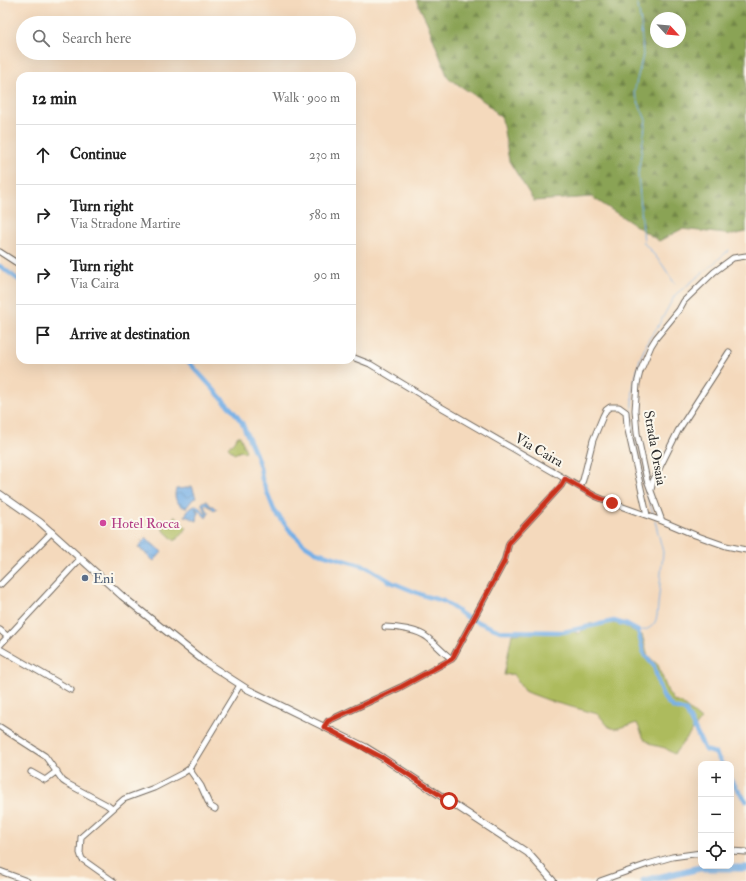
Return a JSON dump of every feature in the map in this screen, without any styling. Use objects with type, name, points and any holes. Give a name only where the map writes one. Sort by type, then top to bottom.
[{"type":"main road","points":[[0,494],[52,532],[132,605],[205,662],[240,685],[383,758],[518,846],[533,857],[553,881]]},
{"type":"street","points":[[0,252],[16,262]]},
{"type":"street","name":"Strada Orsaia","points":[[662,521],[650,491],[637,433],[635,410],[637,384],[645,360],[656,338],[679,310],[684,300],[714,272],[733,258],[746,256]]},
{"type":"street","points":[[650,491],[653,481],[678,431],[729,352]]},
{"type":"street","name":"Via Caira","points":[[356,359],[370,364],[565,479],[612,503],[726,546],[746,550]]},
{"type":"street","points":[[580,487],[600,420],[606,410],[610,407],[619,407],[626,412],[627,426],[647,515]]},
{"type":"street","points":[[324,727],[328,721],[401,687],[452,659],[504,562],[509,543],[561,486],[565,479]]},
{"type":"street","points":[[0,585],[52,532]]},
{"type":"street","points":[[0,645],[80,559]]},
{"type":"street","points":[[385,627],[395,627],[416,632],[427,637],[452,659]]},
{"type":"street","points":[[0,630],[8,637]]},
{"type":"street","points":[[0,649],[71,690]]},
{"type":"street","points":[[112,881],[84,861],[80,853],[81,837],[124,799],[154,788],[189,769],[240,685]]},
{"type":"street","points":[[0,727],[45,756],[63,781],[108,805],[112,809]]},
{"type":"street","points":[[189,769],[201,786],[210,806],[215,808]]},
{"type":"street","points":[[31,772],[45,780],[56,771]]},
{"type":"street","points":[[734,851],[746,852]]},
{"type":"street","points":[[600,881],[660,860],[698,853]]},
{"type":"street","points":[[0,871],[27,881]]},
{"type":"green space","points":[[416,0],[746,0],[746,232],[733,235],[682,229],[659,241],[592,197],[534,201],[509,161],[502,119],[485,102],[448,78],[427,22]]},
{"type":"green space","points":[[238,436],[240,436],[246,451],[241,451],[234,454],[228,448]]},
{"type":"green space","points":[[175,516],[187,528],[175,541],[162,529]]},
{"type":"green space","points":[[619,623],[642,635],[648,656],[658,665],[668,692],[674,701],[681,703],[701,720],[674,754],[665,748],[653,745],[644,739],[637,723],[615,729],[609,727],[598,714],[553,702],[524,691],[513,674],[504,675],[512,634],[570,630],[579,634],[589,624]]},
{"type":"water","points":[[192,486],[196,498],[193,499],[186,508],[176,501],[176,489]]},
{"type":"water","points":[[205,501],[217,509],[214,511],[205,504],[204,505],[209,513],[206,518],[196,508],[195,509],[198,511],[197,521],[185,516],[188,510],[196,505],[206,515],[206,512],[202,506],[202,503]]},
{"type":"water","points":[[146,538],[162,552],[154,561],[138,547]]},
{"type":"waterway","points":[[637,0],[641,24],[643,55],[634,92],[646,120],[638,174],[644,243],[662,264],[675,284]]},
{"type":"waterway","points":[[654,516],[640,468],[633,430],[633,388],[640,359],[649,339],[657,328],[675,295],[729,250]]},
{"type":"waterway","points":[[0,266],[16,278]]},
{"type":"waterway","points":[[191,364],[242,423],[256,455],[262,479],[274,510],[291,532],[305,545],[316,552],[367,567],[391,582],[425,596],[443,601],[468,618],[500,631],[563,632],[614,621],[627,625],[638,631],[644,654],[654,666],[664,698],[674,708],[686,711],[705,750],[715,753],[720,761]]},
{"type":"waterway","points":[[638,631],[645,630],[653,625],[657,616],[663,552],[655,521]]},
{"type":"waterway","points":[[734,784],[746,801]]},
{"type":"waterway","points":[[644,881],[700,868],[746,868]]},
{"type":"place","name":"Hotel Rocca","points":[[103,523]]},
{"type":"place","name":"Eni","points":[[85,578]]},
{"type":"route","points":[[449,801],[383,758],[324,727],[326,723],[401,687],[452,659],[504,562],[507,548],[512,538],[561,486],[565,479],[595,496],[612,503]]}]
